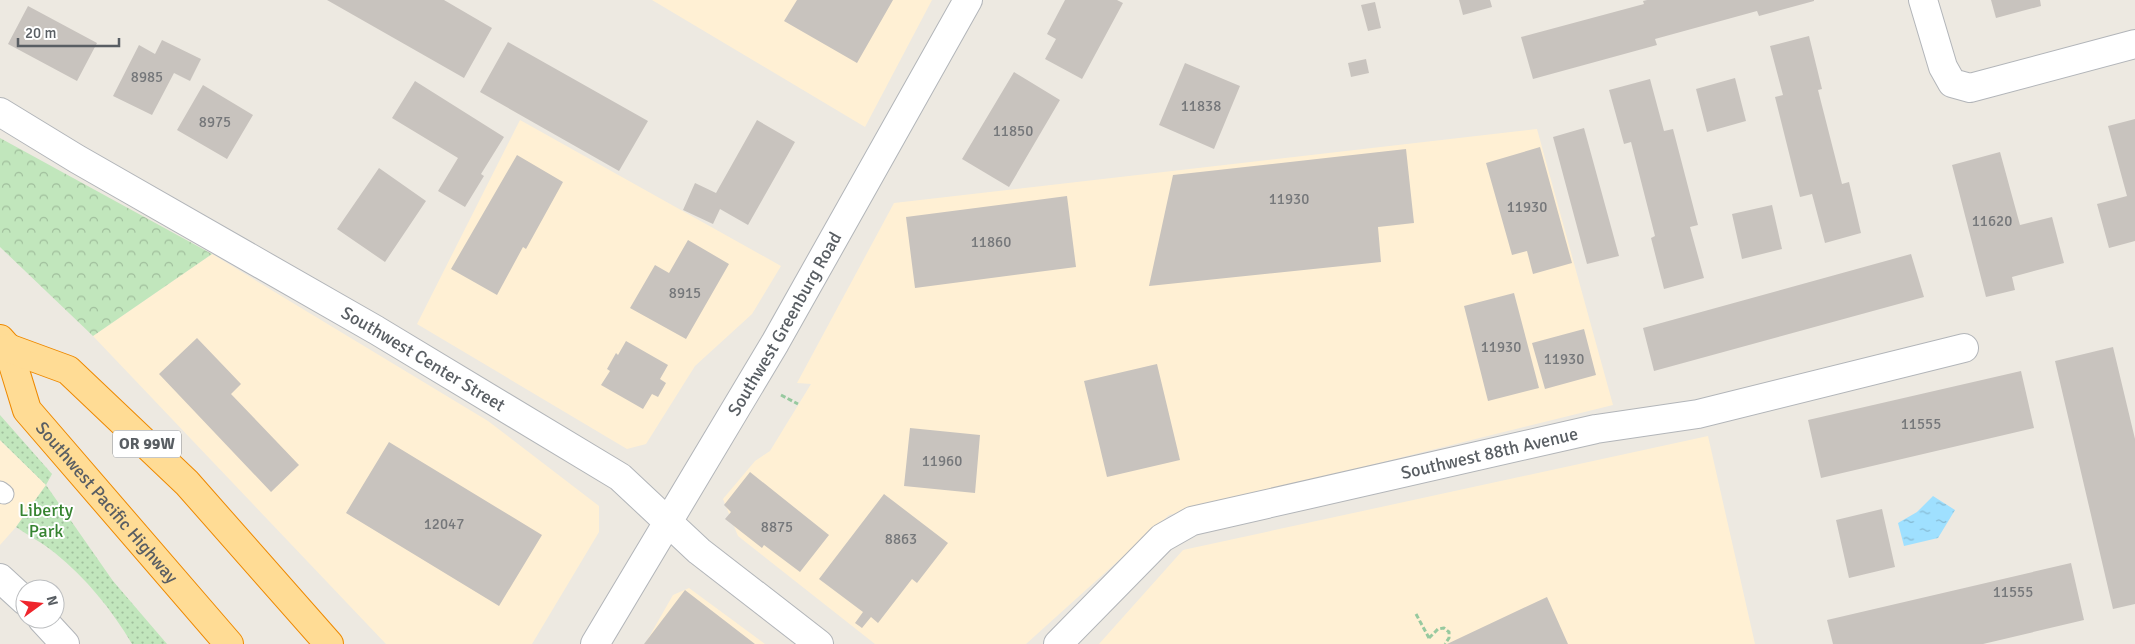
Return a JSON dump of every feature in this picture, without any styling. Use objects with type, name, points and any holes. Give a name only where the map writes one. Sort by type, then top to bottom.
[{"type":"highway","name":"Southwest Pacific Highway","points":[[4,343],[27,410],[229,644]]},
{"type":"highway","name":"Southwest Pacific Highway","points":[[4,343],[68,370],[187,483],[329,644]]},
{"type":"street","name":"Southwest Greenburg Road","points":[[595,644],[775,343],[968,0]]},
{"type":"street","points":[[1923,0],[1943,67],[1952,82],[1970,88],[2135,44]]},
{"type":"street","name":"Southwest Center Street","points":[[0,112],[77,159],[376,330],[620,477],[699,550],[819,644]]},
{"type":"street","name":"Southwest 88th Avenue","points":[[1058,644],[1162,538],[1192,521],[1596,430],[1698,414],[1964,348]]},
{"type":"street","points":[[0,578],[15,591]]},
{"type":"street","points":[[51,629],[65,644]]},
{"type":"path","points":[[1416,614],[1429,638],[1438,629],[1444,628],[1448,632],[1449,638],[1445,644]]},
{"type":"shaded area","points":[[652,0],[932,0],[865,127]]},
{"type":"shaded area","points":[[520,120],[781,266],[752,314],[695,366],[646,444],[627,449],[417,324]]},
{"type":"shaded area","points":[[1537,129],[1613,405],[1169,515],[1026,644],[875,644],[738,536],[723,499],[755,461],[770,451],[811,384],[797,383],[894,203]]},
{"type":"shaded area","points":[[212,254],[488,421],[599,506],[599,532],[532,644],[386,644],[93,336]]},
{"type":"shaded area","points":[[1708,436],[1755,644],[1099,644],[1183,550]]},
{"type":"shaded area","points":[[0,440],[46,485],[16,527],[0,545]]},
{"type":"shaded area","points":[[689,588],[765,644],[645,644],[673,595]]},
{"type":"green space","points":[[0,138],[212,254],[93,336],[0,247]]},
{"type":"green space","points":[[0,415],[52,474],[46,485],[0,440]]},
{"type":"green space","name":"Liberty Park","points":[[46,485],[113,581],[167,644],[132,644],[116,619],[88,584],[50,549],[16,527]]},
{"type":"water","points":[[1933,496],[1955,510],[1938,538],[1904,546],[1898,523],[1917,512]]},
{"type":"building","points":[[327,0],[444,0],[492,28],[464,78]]},
{"type":"building","points":[[797,0],[893,0],[857,63],[784,21]]},
{"type":"building","points":[[1065,0],[1117,0],[1123,3],[1082,79],[1045,59],[1056,39],[1047,34]]},
{"type":"building","points":[[1459,0],[1490,0],[1492,7],[1463,15]]},
{"type":"building","points":[[1991,0],[2040,0],[2041,6],[1996,18]]},
{"type":"building","points":[[1643,1],[1814,1],[1759,16],[1757,11],[1655,39],[1657,45],[1533,79],[1521,37],[1644,4]]},
{"type":"building","points":[[1375,2],[1381,28],[1368,31],[1361,5]]},
{"type":"building","points":[[28,6],[97,43],[77,81],[8,44]]},
{"type":"building","points":[[1809,36],[1822,89],[1818,90],[1842,184],[1849,182],[1861,233],[1825,243],[1812,194],[1800,197],[1775,97],[1783,95],[1770,46]]},
{"type":"building","points":[[162,40],[201,59],[190,81],[174,73],[152,115],[113,96],[139,45],[155,54]]},
{"type":"building","points":[[508,42],[648,121],[619,171],[480,92]]},
{"type":"building","points":[[1366,59],[1369,73],[1351,77],[1348,63]]},
{"type":"building","points":[[1185,63],[1240,86],[1214,149],[1159,125]]},
{"type":"building","points":[[1014,72],[1060,100],[1009,187],[962,159]]},
{"type":"building","points":[[1735,78],[1746,121],[1707,132],[1696,89]]},
{"type":"building","points":[[1650,79],[1664,131],[1673,129],[1698,225],[1690,227],[1704,278],[1664,289],[1651,238],[1655,236],[1631,142],[1624,144],[1609,90]]},
{"type":"building","points":[[415,81],[504,137],[481,174],[484,176],[465,207],[438,191],[458,158],[392,118]]},
{"type":"building","points":[[203,85],[253,115],[227,159],[177,130]]},
{"type":"building","points":[[2135,119],[2135,241],[2109,248],[2097,204],[2127,196],[2108,126]]},
{"type":"building","points":[[757,120],[795,142],[748,225],[720,209],[713,224],[683,210],[695,183],[716,193]]},
{"type":"building","points":[[1584,128],[1619,256],[1587,264],[1553,137]]},
{"type":"building","points":[[1540,147],[1572,263],[1533,274],[1527,251],[1512,255],[1486,163]]},
{"type":"building","points":[[1406,149],[1414,223],[1378,227],[1381,262],[1149,286],[1173,175]]},
{"type":"building","points":[[2000,152],[2020,225],[2052,217],[2064,263],[2012,277],[2015,290],[1986,297],[1952,165]]},
{"type":"building","points":[[517,155],[563,182],[526,249],[523,247],[497,295],[451,269]]},
{"type":"building","points":[[379,168],[426,201],[385,262],[337,229]]},
{"type":"building","points":[[1067,196],[1076,267],[915,288],[906,217]]},
{"type":"building","points":[[1772,205],[1782,249],[1742,259],[1732,214]]},
{"type":"building","points":[[688,240],[729,264],[686,339],[630,308],[655,265],[669,273]]},
{"type":"building","points":[[1911,254],[1924,297],[1654,371],[1643,328]]},
{"type":"building","points":[[1514,293],[1539,388],[1488,401],[1464,306]]},
{"type":"building","points":[[1584,329],[1596,375],[1545,389],[1532,343]]},
{"type":"building","points":[[197,338],[241,384],[231,394],[299,465],[271,492],[159,374]]},
{"type":"building","points":[[626,341],[668,365],[660,379],[666,383],[658,397],[652,394],[643,409],[601,385],[610,371],[607,369],[616,353],[618,355]]},
{"type":"building","points":[[2113,347],[2135,439],[2135,604],[2113,609],[2055,361]]},
{"type":"building","points":[[1157,364],[1180,460],[1107,477],[1084,381]]},
{"type":"building","points":[[2021,371],[2034,428],[1821,478],[1808,420]]},
{"type":"building","points":[[910,428],[980,435],[975,493],[904,486]]},
{"type":"building","points":[[389,442],[542,535],[499,606],[346,513]]},
{"type":"building","points":[[750,472],[829,535],[800,572],[764,545],[762,548],[725,519],[731,512],[724,505]]},
{"type":"building","points":[[884,494],[948,543],[917,583],[912,579],[878,623],[871,617],[862,628],[855,623],[863,612],[819,579]]},
{"type":"building","points":[[1882,509],[1895,567],[1849,578],[1836,520]]},
{"type":"building","points":[[2071,563],[2084,620],[1983,644],[1833,644],[1827,620]]},
{"type":"building","points":[[685,590],[755,644],[644,644]]},
{"type":"building","points":[[1547,597],[1568,644],[1447,644]]}]
